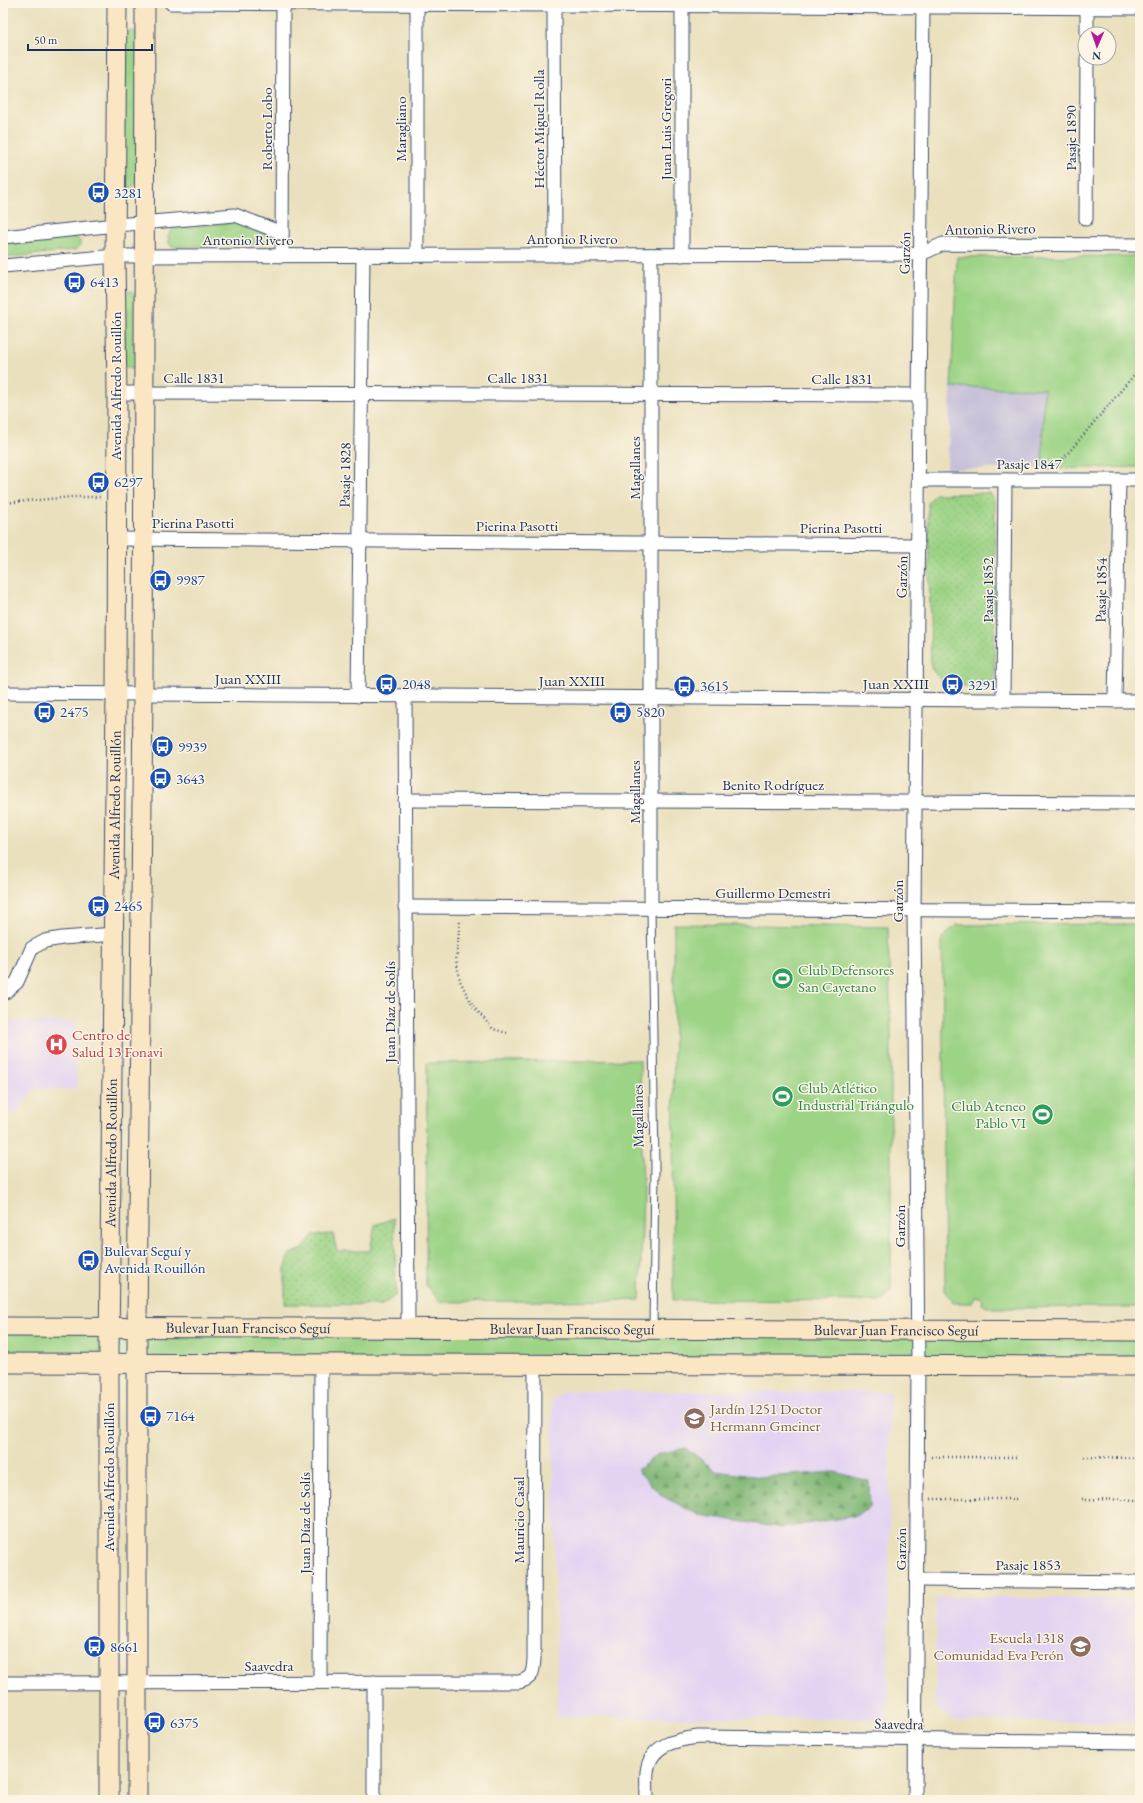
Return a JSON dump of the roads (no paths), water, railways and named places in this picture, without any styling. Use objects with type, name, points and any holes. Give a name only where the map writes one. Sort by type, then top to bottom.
[{"type":"street","name":"Avenida Alfredo Rouillón","points":[[110,1800],[110,1328],[115,934],[117,539],[115,256],[117,3]]},
{"type":"street","name":"Avenida Alfredo Rouillón","points":[[137,1800],[137,1328],[143,694],[145,3]]},
{"type":"street","points":[[171,3],[1087,5],[1140,8]]},
{"type":"street","name":"Roberto Lobo","points":[[282,256],[283,3]]},
{"type":"street","name":"Maragliano","points":[[416,4],[417,255]]},
{"type":"street","name":"Héctor Miguel Rolla","points":[[554,4],[555,255]]},
{"type":"street","name":"Juan Luis Gregori","points":[[682,4],[682,255]]},
{"type":"street","name":"Garzón","points":[[915,1800],[918,1366],[914,910],[923,5]]},
{"type":"street","points":[[1087,5],[1087,26]]},
{"type":"street","name":"Pasaje 1890","points":[[1086,219],[1087,66]]},
{"type":"street","name":"Antonio Rivero","points":[[3,237],[116,224],[235,216],[282,233]]},
{"type":"street","name":"Antonio Rivero","points":[[3,266],[115,256],[921,254],[943,244],[1140,245]]},
{"type":"street","name":"Pasaje 1828","points":[[358,696],[363,255]]},
{"type":"street","name":"Magallanes","points":[[651,255],[651,908]]},
{"type":"street","name":"Calle 1831","points":[[117,393],[919,395]]},
{"type":"street","name":"Pasaje 1847","points":[[918,480],[1140,480]]},
{"type":"street","name":"Pasaje 1852","points":[[1003,700],[1005,480]]},
{"type":"street","name":"Pasaje 1854","points":[[1115,701],[1119,480]]},
{"type":"street","name":"Pierina Pasotti","points":[[117,539],[918,545]]},
{"type":"street","name":"Juan XXIII","points":[[3,693],[1140,701]]},
{"type":"street","name":"Juan Díaz de Solís","points":[[405,696],[408,1328]]},
{"type":"street","name":"Benito Rodríguez","points":[[405,800],[1140,803]]},
{"type":"street","name":"Guillermo Demestri","points":[[405,907],[1140,911]]},
{"type":"street","points":[[3,994],[17,982],[32,948],[45,941],[62,938],[115,934]]},
{"type":"street","name":"Bulevar Juan Francisco Seguí","points":[[3,1327],[1140,1331]]},
{"type":"street","points":[[3,1363],[1140,1366]]},
{"type":"street","name":"Juan Díaz de Solís","points":[[320,1682],[321,1364]]},
{"type":"street","name":"Mauricio Casal","points":[[532,1674],[534,1651],[535,1365]]},
{"type":"street","name":"Pasaje 1853","points":[[917,1580],[1140,1582]]},
{"type":"street","name":"Saavedra","points":[[3,1683],[519,1682],[528,1680],[532,1674]]},
{"type":"street","points":[[374,1682],[374,1800]]},
{"type":"street","name":"Saavedra","points":[[647,1800],[647,1771],[650,1761],[660,1747],[675,1740],[698,1738],[1140,1742]]},
{"type":"lane","name":"Magallanes","points":[[651,908],[655,1166],[653,1329]]},
{"type":"place","name":"3281","points":[[99,193]]},
{"type":"place","name":"6413","points":[[74,282]]},
{"type":"place","name":"6297","points":[[99,482]]},
{"type":"place","name":"9987","points":[[160,580]]},
{"type":"place","name":"2048","points":[[386,684]]},
{"type":"place","name":"3291","points":[[952,685]]},
{"type":"place","name":"3615","points":[[685,686]]},
{"type":"place","name":"2475","points":[[45,712]]},
{"type":"place","name":"5820","points":[[620,712]]},
{"type":"place","name":"9939","points":[[162,747]]},
{"type":"place","name":"3643","points":[[161,779]]},
{"type":"place","name":"2465","points":[[99,906]]},
{"type":"place","name":"Club Defensores San Cayetano","points":[[782,979]]},
{"type":"place","name":"Centro de Salud 13 Fonavi","points":[[57,1044]]},
{"type":"place","name":"Club Atlético Industrial Triángulo","points":[[782,1097]]},
{"type":"place","name":"Club Ateneo Pablo VI","points":[[1042,1115]]},
{"type":"place","name":"Bulevar Seguí y Avenida Rouillón","points":[[89,1260]]},
{"type":"place","name":"7164","points":[[151,1416]]},
{"type":"place","name":"Jardín 1251 Doctor Hermann Gmeiner","points":[[694,1418]]},
{"type":"place","name":"8661","points":[[95,1647]]},
{"type":"place","name":"Escuela 1318 Comunidad Eva Perón","points":[[1080,1647]]},
{"type":"place","name":"6375","points":[[155,1723]]}]
